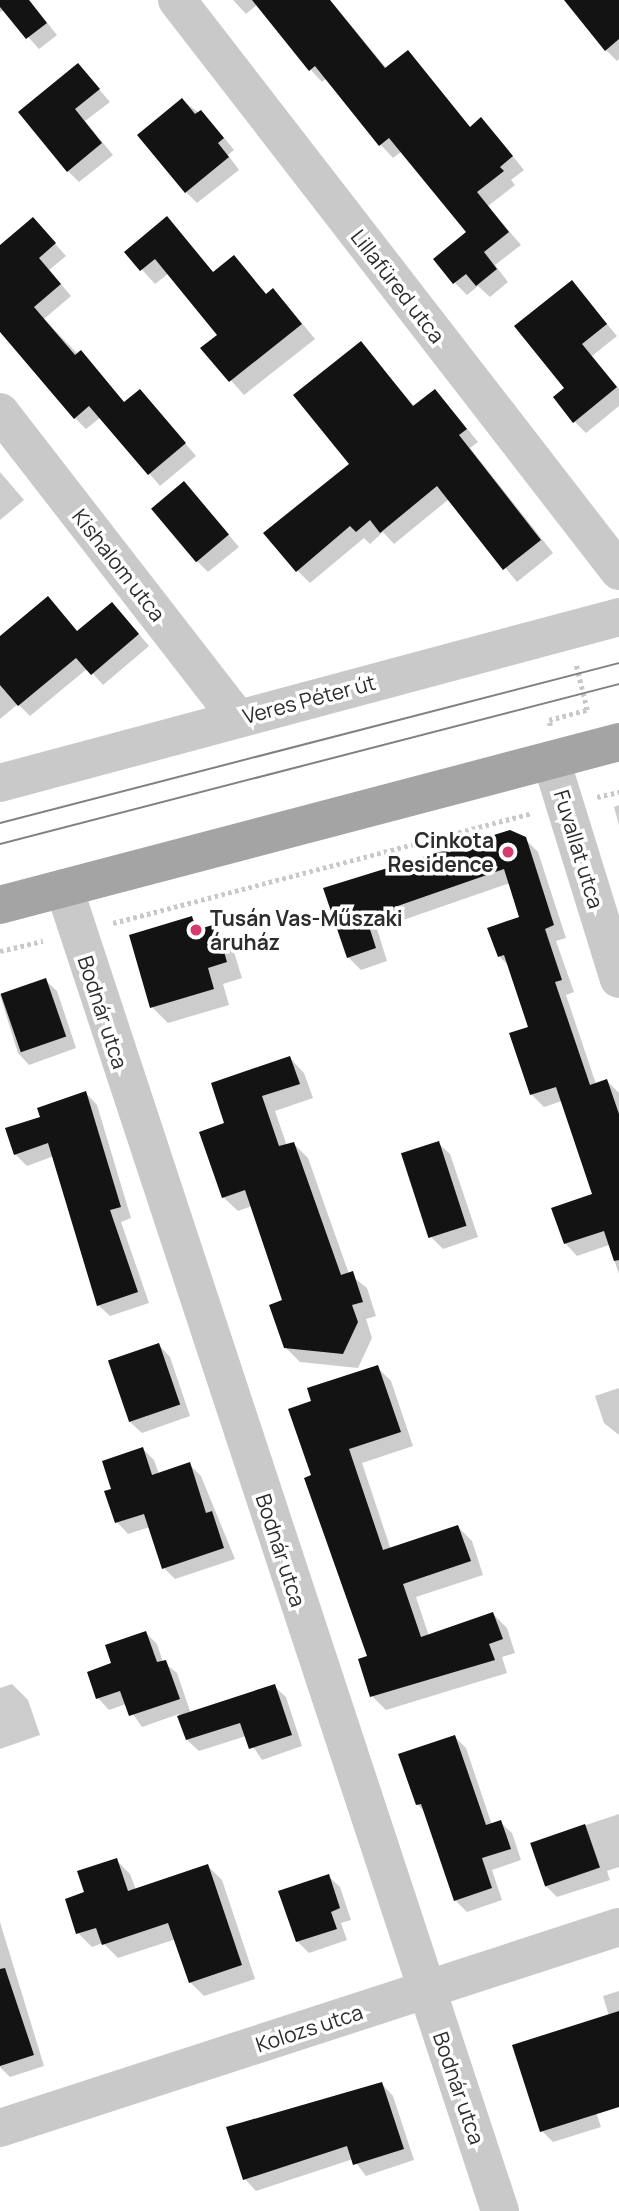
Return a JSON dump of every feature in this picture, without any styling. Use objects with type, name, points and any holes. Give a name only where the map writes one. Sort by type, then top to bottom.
[{"type":"main road","points":[[0,905],[552,746],[619,742]]},
{"type":"street","name":"Lillafüred utca","points":[[177,0],[619,571]]},
{"type":"street","name":"Kishalom utca","points":[[0,412],[238,719]]},
{"type":"street","name":"Veres Péter út","points":[[0,783],[619,617]]},
{"type":"street","name":"Fuvallat utca","points":[[552,746],[566,804],[619,979]]},
{"type":"street","name":"Bodnár utca","points":[[64,888],[500,2211]]},
{"type":"street","name":"Kolozs utca","points":[[0,2128],[619,1927]]},
{"type":"path","points":[[552,746],[549,720],[587,710],[574,658]]},
{"type":"path","points":[[0,951],[619,792]]},
{"type":"building","points":[[0,0],[29,0],[47,23],[26,39],[0,7]]},
{"type":"building","points":[[252,0],[330,0],[385,68],[408,50],[470,127],[481,117],[513,156],[500,167],[504,171],[477,192],[509,232],[484,252],[497,269],[476,286],[466,274],[453,284],[433,259],[466,232],[389,138],[379,146],[315,66],[309,71]]},
{"type":"building","points":[[564,0],[619,0],[619,39],[605,51]]},
{"type":"building","points":[[78,63],[100,89],[75,109],[102,143],[67,172],[18,112]]},
{"type":"building","points":[[182,98],[195,114],[201,110],[224,138],[218,143],[229,157],[185,193],[137,135]]},
{"type":"building","points":[[167,216],[213,272],[234,255],[266,294],[273,288],[302,324],[229,382],[200,348],[217,335],[155,259],[140,271],[124,252]]},
{"type":"building","points":[[33,217],[56,243],[39,258],[61,284],[34,307],[75,355],[81,350],[124,402],[140,389],[186,443],[148,475],[89,406],[74,419],[0,332],[0,245]]},
{"type":"building","points":[[572,280],[607,324],[582,344],[617,387],[573,423],[553,397],[564,388],[514,326]]},
{"type":"building","points":[[361,341],[413,406],[435,389],[467,429],[459,435],[541,540],[503,570],[437,486],[380,533],[370,520],[356,532],[350,526],[296,572],[263,533],[349,464],[293,395]]},
{"type":"building","points":[[184,481],[229,535],[196,562],[151,509]]},
{"type":"building","points":[[48,596],[77,631],[112,602],[139,634],[91,675],[76,658],[18,706],[0,685],[0,636]]},
{"type":"building","points":[[510,830],[526,837],[554,925],[545,929],[562,980],[555,982],[590,1085],[607,1079],[619,1114],[619,1260],[614,1261],[604,1231],[564,1244],[551,1208],[592,1194],[556,1087],[530,1095],[509,1033],[528,1027],[504,955],[498,957],[487,928],[519,917],[504,869],[366,917],[376,948],[347,958],[323,888]]},
{"type":"building","points":[[192,916],[196,930],[216,924],[227,962],[208,968],[214,989],[150,1008],[129,935]]},
{"type":"building","points":[[46,978],[66,1037],[21,1052],[1,994]]},
{"type":"building","points":[[290,1056],[300,1084],[262,1096],[279,1146],[294,1142],[341,1275],[353,1271],[363,1302],[352,1305],[358,1322],[343,1354],[284,1348],[269,1305],[282,1300],[245,1190],[222,1198],[199,1132],[224,1123],[211,1083]]},
{"type":"building","points":[[86,1091],[121,1207],[110,1210],[138,1292],[97,1306],[48,1143],[14,1155],[5,1128],[40,1117],[37,1108]]},
{"type":"building","points":[[439,1141],[467,1226],[428,1238],[401,1153]]},
{"type":"building","points":[[159,1343],[180,1404],[129,1422],[108,1361]]},
{"type":"building","points":[[378,1365],[401,1432],[349,1449],[383,1550],[458,1525],[471,1561],[403,1584],[421,1637],[493,1612],[503,1639],[489,1644],[495,1660],[370,1697],[358,1659],[367,1656],[304,1478],[311,1475],[288,1409],[311,1401],[307,1388]]},
{"type":"building","points":[[143,1447],[152,1475],[190,1462],[206,1513],[212,1511],[224,1548],[162,1569],[144,1514],[115,1523],[104,1491],[111,1489],[102,1461]]},
{"type":"building","points":[[146,1631],[157,1662],[166,1660],[180,1699],[129,1716],[120,1691],[96,1699],[87,1672],[111,1663],[105,1645]]},
{"type":"building","points":[[275,1684],[292,1735],[249,1749],[240,1723],[186,1740],[177,1716]]},
{"type":"building","points":[[455,1735],[486,1825],[501,1820],[511,1849],[482,1858],[492,1888],[454,1901],[421,1804],[416,1805],[398,1754]]},
{"type":"building","points":[[585,1824],[600,1867],[545,1886],[530,1843]]},
{"type":"building","points":[[117,1858],[128,1891],[208,1864],[242,1965],[189,1983],[168,1923],[102,1945],[96,1928],[76,1934],[65,1899],[84,1892],[77,1871]]},
{"type":"building","points":[[329,1874],[340,1908],[331,1912],[337,1929],[296,1942],[278,1891]]},
{"type":"building","points":[[5,1968],[34,2055],[0,2066],[0,1969]]},
{"type":"building","points":[[619,2011],[619,2107],[540,2132],[512,2045]]},
{"type":"building","points":[[382,2082],[404,2149],[353,2165],[347,2146],[243,2180],[226,2127]]},
{"type":"tram line","points":[[0,823],[619,663]]},
{"type":"tram line","points":[[0,844],[619,684]]},
{"type":"place","name":"Cinkota Residence","points":[[508,852]]},
{"type":"place","name":"Tusán Vas-Műszaki áruház","points":[[196,930]]}]
